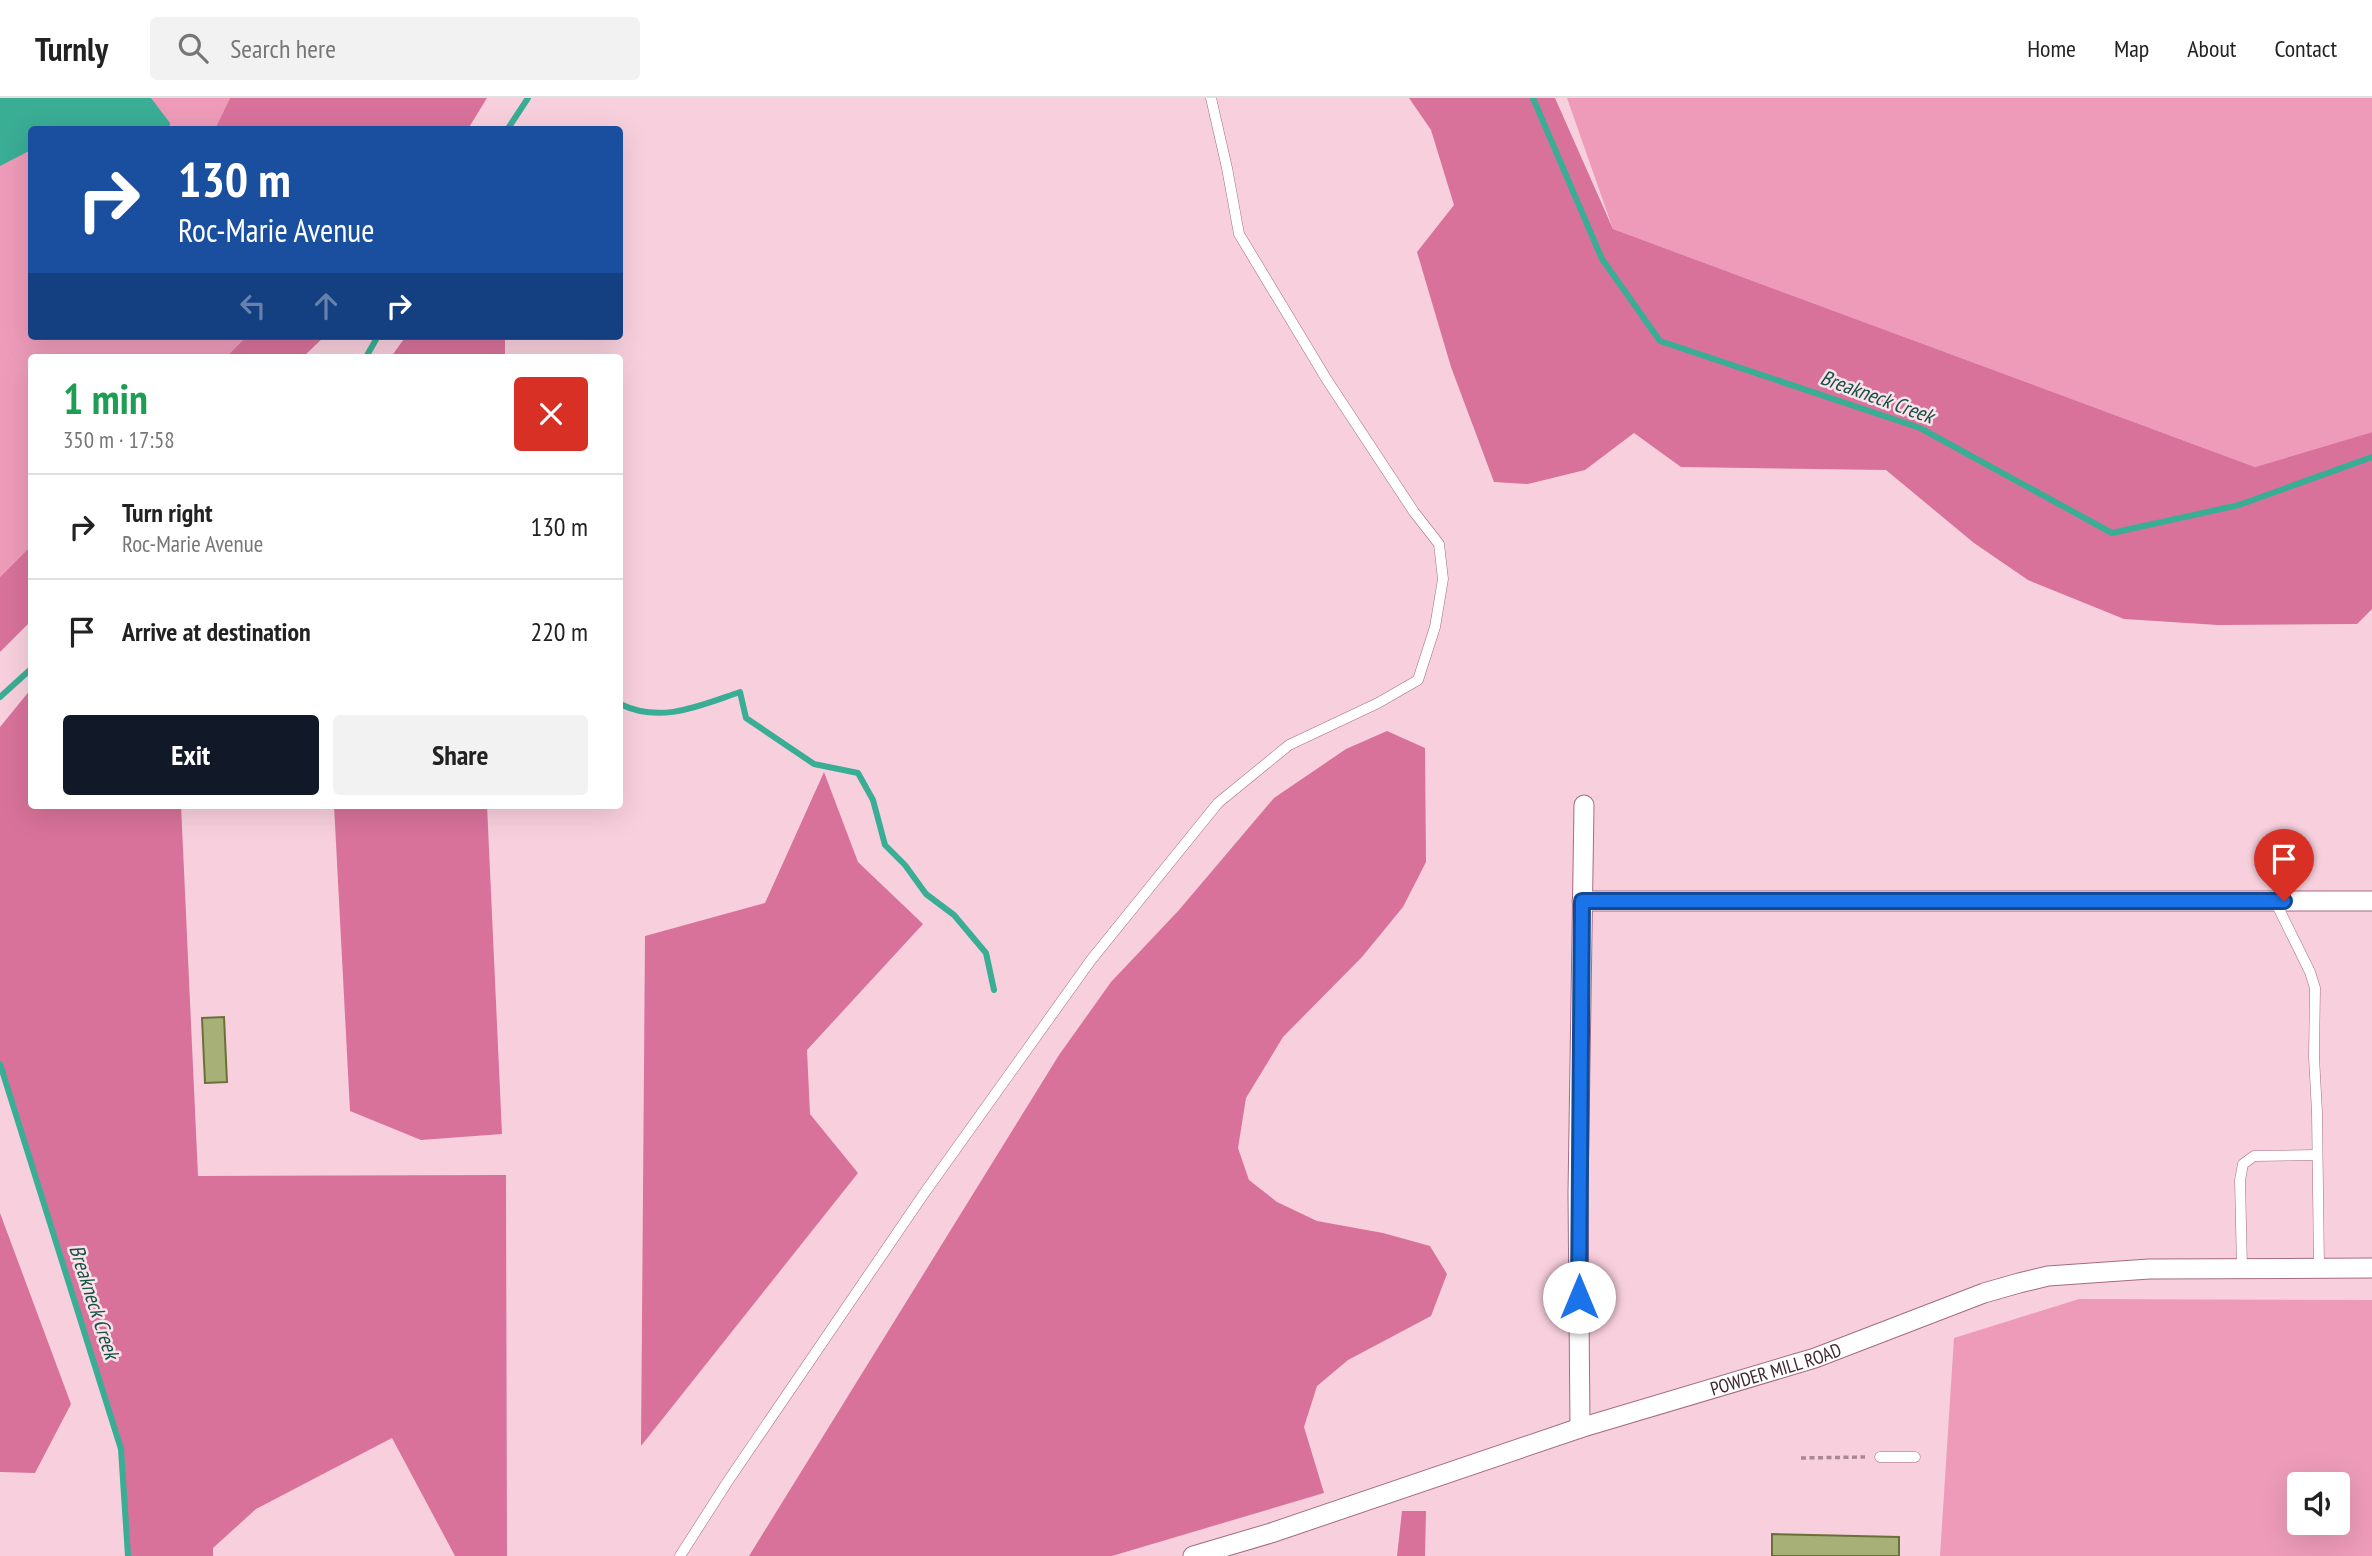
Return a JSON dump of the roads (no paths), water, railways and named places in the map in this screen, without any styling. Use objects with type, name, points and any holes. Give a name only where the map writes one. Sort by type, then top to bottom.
[{"type":"street","points":[[1580,1428],[1578,1193],[1584,806]]},
{"type":"street","points":[[1582,901],[2372,901]]},
{"type":"street","name":"POWDER MILL ROAD","points":[[1194,1556],[1271,1534],[1580,1428],[1815,1358],[1984,1293],[2019,1283],[2048,1276],[2149,1269],[2372,1268]]},
{"type":"lane","points":[[680,1556],[923,1195],[1074,982],[1218,803],[1289,745],[1378,703],[1418,680],[1435,627],[1443,579],[1439,544],[1414,512],[1326,380],[1238,234],[1211,98]]},
{"type":"lane","points":[[2274,901],[2310,972],[2315,988],[2319,1268]]},
{"type":"lane","points":[[2242,1268],[2240,1180],[2243,1164],[2254,1156],[2317,1155]]},
{"type":"lane","points":[[1880,1457],[1915,1457]]},
{"type":"waterway","name":"Breakneck Creek","points":[[510,126],[528,98]]},
{"type":"waterway","name":"Breakneck Creek","points":[[1533,98],[1602,259],[1660,341],[1920,428],[2112,533],[2239,505],[2372,457]]},
{"type":"waterway","name":"Breakneck Creek","points":[[368,354],[376,340]]},
{"type":"waterway","name":"Breakneck Creek","points":[[0,697],[28,672]]},
{"type":"waterway","points":[[623,705],[650,713],[665,713],[695,707],[740,692],[746,718],[814,764],[858,773],[873,800],[885,845],[905,865],[926,894],[954,915],[986,953],[994,990]]},
{"type":"waterway","name":"Breakneck Creek","points":[[0,1064],[121,1449],[128,1556]]}]
